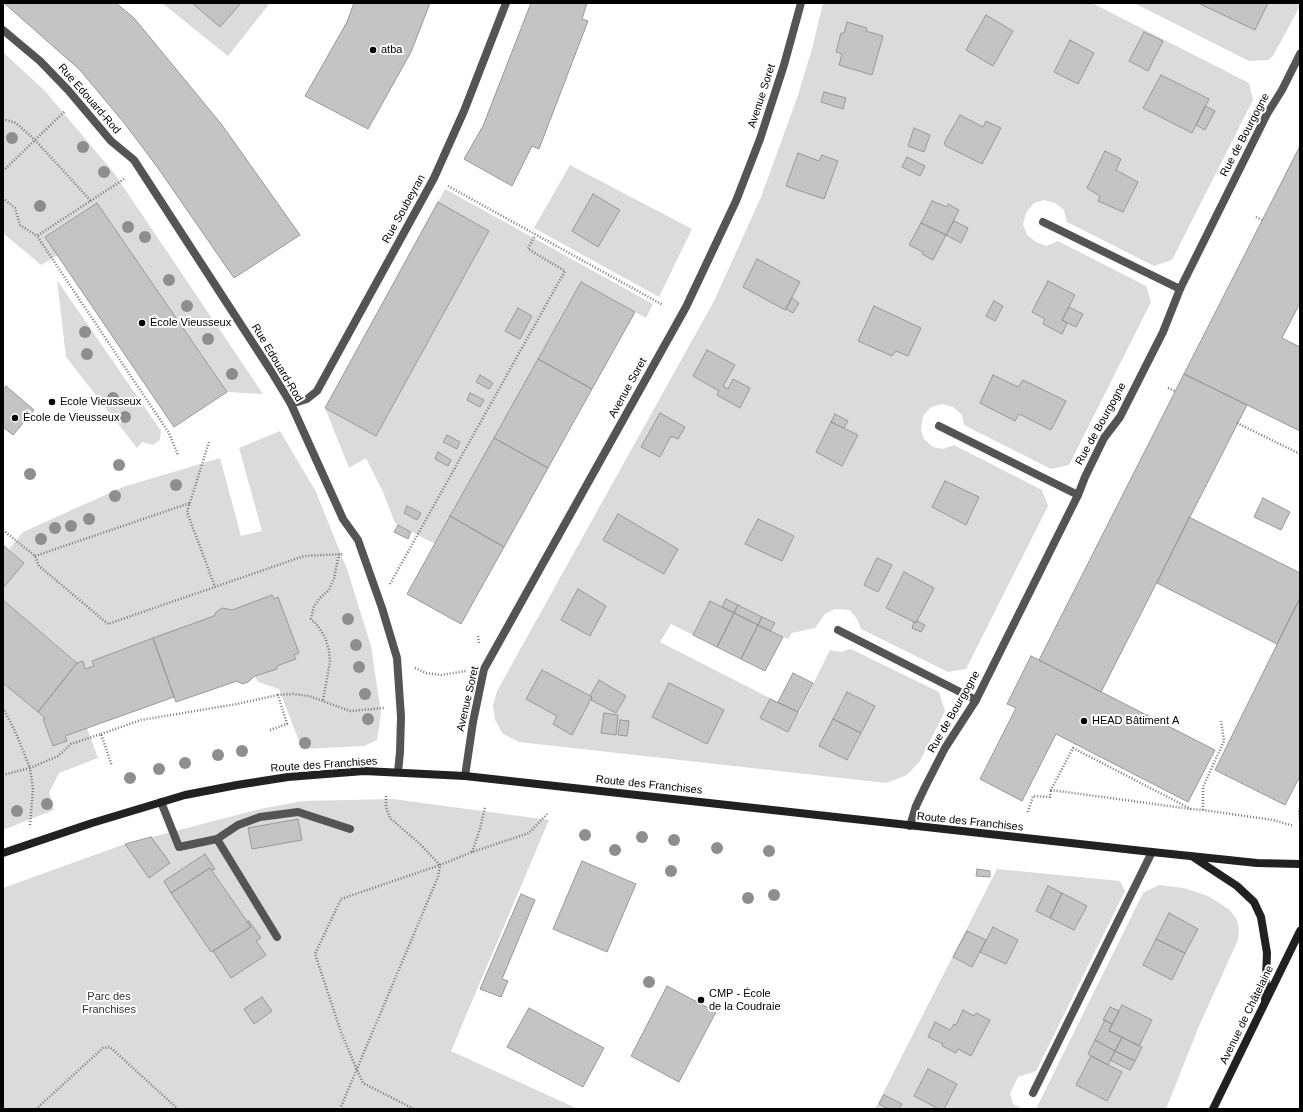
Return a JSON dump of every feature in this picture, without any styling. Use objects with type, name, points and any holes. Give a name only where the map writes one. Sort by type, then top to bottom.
[{"type":"main road","name":"Route des Franchises","points":[[3,852],[77,827],[185,796],[236,785],[288,777],[364,771],[465,776],[1152,852],[1266,863],[1300,864]]},
{"type":"main road","points":[[1192,856],[1237,886],[1254,902],[1261,916],[1266,952],[1264,1003]]},
{"type":"main road","name":"Avenue de Châtelaine","points":[[1213,1109],[1300,931]]},
{"type":"street","name":"Rue Soubeyran","points":[[291,404],[307,399],[316,391],[434,178],[464,111],[506,3]]},
{"type":"street","name":"Avenue Soret","points":[[465,776],[473,722],[484,669],[686,307],[736,201],[760,139],[784,65],[801,3]]},
{"type":"street","name":"Rue Edouard-Rod","points":[[3,30],[40,61],[68,90],[111,142],[134,160],[263,358],[291,404],[343,519],[358,540],[382,608],[397,658],[401,717],[398,772]]},
{"type":"street","name":"Rue de Bourgogne","points":[[910,826],[916,806],[945,748],[976,700],[1078,495],[1104,438],[1120,417],[1163,332],[1180,289],[1267,114],[1282,90],[1300,54]]},
{"type":"street","points":[[1043,222],[1180,289]]},
{"type":"street","points":[[939,426],[1078,495]]},
{"type":"street","points":[[838,630],[976,700]]},
{"type":"street","points":[[161,802],[179,847],[218,839],[238,825],[260,817],[298,812],[350,829]]},
{"type":"street","points":[[218,839],[277,937]]},
{"type":"street","points":[[1033,1093],[1152,852]]},
{"type":"path","points":[[3,171],[66,110]]},
{"type":"path","points":[[3,119],[16,123],[36,140],[91,201]]},
{"type":"path","points":[[434,178],[663,305]]},
{"type":"path","points":[[37,236],[124,179]]},
{"type":"path","points":[[3,198],[15,208],[20,225],[37,236],[169,433],[178,455]]},
{"type":"path","points":[[1256,217],[1262,220]]},
{"type":"path","points":[[390,584],[565,271],[528,249],[535,235]]},
{"type":"path","points":[[1168,388],[1175,391]]},
{"type":"path","points":[[1237,423],[1300,454]]},
{"type":"path","points":[[209,442],[187,512],[215,587]]},
{"type":"path","points":[[35,556],[190,503]]},
{"type":"path","points":[[3,530],[35,556],[39,566],[108,624],[304,556],[343,554]]},
{"type":"path","points":[[323,700],[330,662],[329,650],[325,637],[318,626],[311,619],[314,606],[329,590],[334,578],[339,554]]},
{"type":"path","points":[[397,658],[426,673],[441,675],[484,669]]},
{"type":"path","points":[[3,775],[30,768],[58,756],[71,744],[142,720],[237,704],[278,695],[298,694],[309,696],[350,711],[385,708]]},
{"type":"path","points":[[270,730],[287,724],[278,695]]},
{"type":"path","points":[[3,708],[15,731],[30,768],[33,789],[30,825]]},
{"type":"path","points":[[1203,810],[1203,787],[1224,741],[1221,721]]},
{"type":"path","points":[[101,734],[112,766]]},
{"type":"path","points":[[1028,812],[1033,796],[1050,797],[1051,790],[1073,748],[1191,809]]},
{"type":"path","points":[[1051,790],[1273,820],[1294,826]]},
{"type":"path","points":[[386,796],[386,807],[390,818],[420,844],[440,865]]},
{"type":"path","points":[[472,852],[480,829],[485,807]]},
{"type":"path","points":[[1300,808],[1300,821]]},
{"type":"path","points":[[414,1109],[363,1082],[341,1032],[315,954],[341,899],[440,865],[472,852],[529,834],[547,814]]},
{"type":"path","points":[[340,1109],[438,877],[440,865]]},
{"type":"path","points":[[36,1109],[102,1048],[110,1047],[178,1109]]},
{"type":"green space","points":[[162,3],[270,3],[228,56]]},
{"type":"green space","points":[[823,3],[1092,3],[1249,83],[1253,100],[1172,260],[1154,266],[1067,222],[1064,210],[1055,203],[1044,200],[1034,203],[1026,213],[1023,224],[1027,235],[1036,242],[1046,246],[1058,241],[1146,286],[1151,302],[1069,465],[1051,469],[964,425],[962,415],[953,407],[942,404],[931,407],[923,416],[921,430],[924,439],[933,447],[943,449],[954,445],[1042,490],[1048,506],[966,669],[948,672],[861,629],[857,619],[850,610],[835,609],[825,614],[815,628],[792,633],[788,639],[770,631],[762,617],[726,599],[722,607],[710,601],[693,635],[671,624],[660,642],[799,713],[830,650],[841,652],[851,649],[939,692],[945,711],[920,761],[907,775],[886,783],[519,742],[503,734],[495,720],[493,705],[497,691],[714,301],[761,197],[797,98],[812,49]]},
{"type":"green space","points":[[1134,3],[1300,3],[1300,6],[1273,56],[1268,60],[1249,61]]},
{"type":"green space","points":[[3,52],[45,91],[114,173],[263,394],[227,392],[97,203],[46,236],[58,255],[41,265],[3,233]]},
{"type":"green space","points":[[570,165],[692,229],[659,297],[534,228]]},
{"type":"green space","points":[[445,189],[653,304],[646,318],[581,282],[435,544],[395,523],[383,492],[366,458],[349,468],[325,408],[376,436],[489,231],[438,202]]},
{"type":"green space","points":[[57,280],[161,431],[160,440],[153,445],[142,442],[137,448],[66,357]]},
{"type":"green space","points":[[280,431],[316,492],[347,569],[371,646],[381,713],[377,740],[364,746],[302,749],[279,689],[258,682],[255,676],[295,659],[294,655],[299,653],[278,597],[274,599],[272,595],[232,610],[222,608],[216,612],[214,616],[92,661],[94,666],[85,669],[3,600],[3,588],[24,563],[9,549],[23,532],[123,487],[220,458],[241,536],[262,531],[239,448]]},
{"type":"green space","points":[[3,683],[45,718],[43,719],[53,746],[67,741],[65,736],[87,728],[98,758],[59,773],[49,793],[54,810],[3,830]]},
{"type":"green space","name":"Parc des Franchises","points":[[393,799],[549,820],[451,1051],[578,1109],[3,1109],[3,888],[125,844],[260,809],[303,801]]},
{"type":"green space","points":[[997,869],[1120,881],[1125,891],[1036,1071],[1018,1077],[1010,1094],[1013,1104],[1023,1109],[875,1109]]},
{"type":"green space","points":[[1159,885],[1184,888],[1208,896],[1230,910],[1237,920],[1239,929],[1238,940],[1199,1026],[1166,1109],[1036,1109],[1143,893]]},
{"type":"building","points":[[4,3],[116,3],[134,18],[222,125],[300,235],[234,278],[158,168],[125,124],[80,70]]},
{"type":"building","points":[[192,3],[241,3],[220,27]]},
{"type":"building","points":[[354,3],[430,3],[411,52],[368,129],[305,96],[347,22]]},
{"type":"building","points":[[531,3],[587,3],[582,19],[588,21],[539,149],[532,146],[512,186],[464,159],[483,126]]},
{"type":"building","points":[[1198,3],[1268,3],[1255,30]]},
{"type":"building","points":[[986,15],[1013,31],[993,66],[966,50]]},
{"type":"building","points":[[847,22],[867,28],[866,31],[883,36],[872,75],[839,65],[842,54],[836,52],[841,33],[844,33]]},
{"type":"building","points":[[1144,32],[1163,41],[1148,71],[1129,61]]},
{"type":"building","points":[[1070,40],[1094,53],[1078,84],[1054,72]]},
{"type":"building","points":[[1161,75],[1209,99],[1192,133],[1143,108]]},
{"type":"building","points":[[824,92],[846,98],[843,109],[821,102]]},
{"type":"building","points":[[1205,106],[1215,111],[1205,130],[1196,125]]},
{"type":"building","points":[[960,115],[983,127],[986,121],[1001,128],[982,164],[946,146],[944,143]]},
{"type":"building","points":[[914,128],[930,135],[924,152],[908,146]]},
{"type":"building","points":[[1300,146],[1300,303],[1282,338],[1300,347],[1300,431],[1184,374]]},
{"type":"building","points":[[1105,151],[1121,159],[1116,170],[1138,182],[1123,212],[1098,201],[1100,196],[1087,188]]},
{"type":"building","points":[[798,153],[819,161],[822,155],[838,161],[824,199],[786,186]]},
{"type":"building","points":[[907,157],[925,166],[920,176],[902,167]]},
{"type":"building","points":[[593,194],[620,210],[598,247],[572,231]]},
{"type":"building","points":[[932,201],[947,207],[948,204],[959,210],[946,235],[921,223]]},
{"type":"building","points":[[438,202],[489,231],[376,436],[325,408]]},
{"type":"building","name":"École Vieusseux","points":[[97,203],[227,392],[174,427],[45,237]]},
{"type":"building","points":[[954,221],[968,228],[961,243],[946,235]]},
{"type":"building","points":[[921,223],[946,235],[933,260],[922,254],[923,252],[909,245]]},
{"type":"building","points":[[757,259],[800,282],[785,310],[743,287]]},
{"type":"building","points":[[1048,281],[1075,295],[1062,320],[1067,323],[1062,334],[1043,324],[1045,319],[1032,312]]},
{"type":"building","points":[[581,282],[635,312],[592,389],[538,359]]},
{"type":"building","points":[[792,298],[799,303],[793,313],[786,309]]},
{"type":"building","points":[[994,301],[1003,306],[995,321],[986,316]]},
{"type":"building","points":[[874,306],[921,328],[908,356],[896,351],[892,356],[858,341]]},
{"type":"building","points":[[1069,307],[1083,314],[1076,327],[1062,320]]},
{"type":"building","points":[[518,308],[532,316],[520,339],[505,331]]},
{"type":"building","points":[[707,350],[735,365],[723,386],[728,389],[733,379],[750,388],[740,408],[717,395],[719,391],[693,376]]},
{"type":"building","points":[[538,359],[592,389],[548,468],[494,438]]},
{"type":"building","points":[[1184,374],[1247,405],[1101,692],[1039,660]]},
{"type":"building","points":[[480,375],[493,383],[489,389],[476,382]]},
{"type":"building","points":[[993,375],[1018,387],[1023,380],[1066,401],[1051,430],[1019,414],[1015,421],[980,403]]},
{"type":"building","name":"École de Vieusseux","points":[[6,386],[34,410],[13,435],[3,427],[3,390]]},
{"type":"building","points":[[470,393],[484,400],[480,407],[467,400]]},
{"type":"building","points":[[660,413],[685,427],[678,439],[671,436],[660,457],[641,447]]},
{"type":"building","points":[[835,414],[848,421],[844,428],[831,422]]},
{"type":"building","points":[[831,422],[858,435],[842,466],[816,452]]},
{"type":"building","points":[[447,435],[460,442],[457,449],[443,442]]},
{"type":"building","points":[[494,438],[548,468],[504,547],[450,516]]},
{"type":"building","points":[[438,452],[451,460],[448,466],[435,459]]},
{"type":"building","points":[[945,481],[979,497],[966,525],[932,507]]},
{"type":"building","points":[[1263,498],[1290,512],[1281,530],[1254,517]]},
{"type":"building","points":[[407,506],[421,513],[417,520],[404,513]]},
{"type":"building","points":[[618,514],[678,549],[664,574],[603,540]]},
{"type":"building","points":[[450,516],[504,547],[461,624],[407,594]]},
{"type":"building","points":[[1189,517],[1300,573],[1300,598],[1277,644],[1157,583]]},
{"type":"building","points":[[758,519],[794,536],[782,561],[745,544]]},
{"type":"building","points":[[398,525],[411,532],[408,539],[394,532]]},
{"type":"building","points":[[3,545],[24,563],[3,588]]},
{"type":"building","points":[[877,558],[892,565],[878,592],[864,585]]},
{"type":"building","points":[[904,572],[934,588],[916,623],[886,608]]},
{"type":"building","points":[[578,589],[606,606],[590,636],[561,620]]},
{"type":"building","points":[[272,595],[274,599],[278,597],[299,653],[294,655],[296,659],[277,666],[277,669],[255,676],[248,682],[242,684],[237,681],[176,702],[153,638],[214,616],[216,612],[222,608],[232,610]]},
{"type":"building","points":[[1300,598],[1300,776],[1285,805],[1215,770]]},
{"type":"building","points":[[726,599],[738,605],[734,613],[722,607]]},
{"type":"building","points":[[3,600],[77,663],[38,712],[3,683]]},
{"type":"building","points":[[710,601],[734,613],[717,647],[693,635]]},
{"type":"building","points":[[738,605],[762,617],[758,625],[734,613]]},
{"type":"building","points":[[734,613],[758,625],[741,659],[717,647]]},
{"type":"building","points":[[762,617],[775,623],[770,631],[758,625]]},
{"type":"building","points":[[917,621],[925,625],[921,632],[912,628],[914,622],[916,623]]},
{"type":"building","points":[[758,625],[783,637],[765,671],[741,659]]},
{"type":"building","points":[[153,638],[174,697],[65,736],[67,741],[53,746],[43,719],[45,718],[38,712],[77,663],[83,661],[85,669],[94,666],[92,661]]},
{"type":"building","name":"HEAD Bâtiment A","points":[[1031,656],[1215,750],[1188,802],[1056,734],[1022,801],[980,779],[1016,708],[1007,704]]},
{"type":"building","points":[[542,670],[592,697],[572,735],[553,724],[557,716],[526,699]]},
{"type":"building","points":[[793,673],[813,683],[798,712],[778,702]]},
{"type":"building","points":[[599,680],[626,696],[616,713],[591,700],[592,697],[590,696]]},
{"type":"building","points":[[669,683],[724,710],[707,744],[652,717]]},
{"type":"building","points":[[847,692],[875,706],[861,733],[833,719]]},
{"type":"building","points":[[770,699],[798,712],[788,732],[760,718]]},
{"type":"building","points":[[604,713],[618,715],[616,735],[601,733]]},
{"type":"building","points":[[833,719],[861,733],[847,760],[819,746]]},
{"type":"building","points":[[620,720],[629,721],[627,736],[618,735]]},
{"type":"building","points":[[298,819],[302,840],[252,849],[248,828]]},
{"type":"building","points":[[151,837],[170,863],[149,878],[125,844]]},
{"type":"building","points":[[205,854],[215,869],[212,870],[210,868],[171,893],[164,881]]},
{"type":"building","points":[[582,861],[636,884],[607,952],[553,929]]},
{"type":"building","points":[[210,868],[251,927],[211,952],[171,893]]},
{"type":"building","points":[[977,869],[990,871],[990,877],[976,876]]},
{"type":"building","points":[[1048,886],[1062,893],[1050,918],[1036,911]]},
{"type":"building","points":[[1062,893],[1087,906],[1074,930],[1050,918]]},
{"type":"building","points":[[521,894],[535,900],[502,979],[508,981],[501,997],[480,989]]},
{"type":"building","points":[[1169,913],[1198,929],[1185,953],[1156,939]]},
{"type":"building","points":[[249,921],[261,938],[256,941],[266,955],[231,978],[213,951],[251,927],[247,922]]},
{"type":"building","points":[[993,927],[1018,940],[1006,964],[980,952]]},
{"type":"building","points":[[967,931],[986,940],[972,967],[953,957]]},
{"type":"building","points":[[1156,939],[1185,953],[1172,980],[1143,965]]},
{"type":"building","points":[[667,986],[716,1012],[679,1082],[631,1056]]},
{"type":"building","points":[[262,997],[272,1011],[254,1024],[244,1009]]},
{"type":"building","points":[[1122,1005],[1152,1020],[1139,1046],[1109,1031]]},
{"type":"building","points":[[1110,1007],[1119,1011],[1112,1024],[1103,1020]]},
{"type":"building","points":[[529,1008],[604,1048],[583,1087],[507,1047]]},
{"type":"building","points":[[963,1010],[974,1016],[976,1013],[990,1020],[971,1056],[958,1049],[956,1053],[942,1046],[943,1044],[928,1037],[935,1022],[950,1030],[954,1024],[956,1025]]},
{"type":"building","points":[[1105,1020],[1112,1024],[1109,1031],[1122,1037],[1115,1051],[1095,1040]]},
{"type":"building","points":[[1122,1037],[1142,1047],[1135,1061],[1115,1051]]},
{"type":"building","points":[[1095,1040],[1115,1051],[1108,1065],[1088,1054]]},
{"type":"building","points":[[1115,1051],[1135,1061],[1130,1070],[1110,1060]]},
{"type":"building","points":[[1091,1056],[1122,1072],[1107,1101],[1076,1085]]},
{"type":"building","points":[[928,1069],[957,1084],[944,1109],[939,1109],[914,1096]]},
{"type":"building","points":[[884,1095],[902,1104],[899,1109],[889,1109],[879,1104]]},
{"type":"place","name":"atba","points":[[373,50]]},
{"type":"place","name":"École Vieusseux","points":[[142,323]]},
{"type":"place","name":"Ecole Vieusseux","points":[[52,402]]},
{"type":"place","name":"École de Vieusseux","points":[[15,418]]},
{"type":"place","name":"HEAD Bâtiment A","points":[[1084,721]]},
{"type":"place","name":"CMP - École de la Coudraie","points":[[701,1000]]}]
